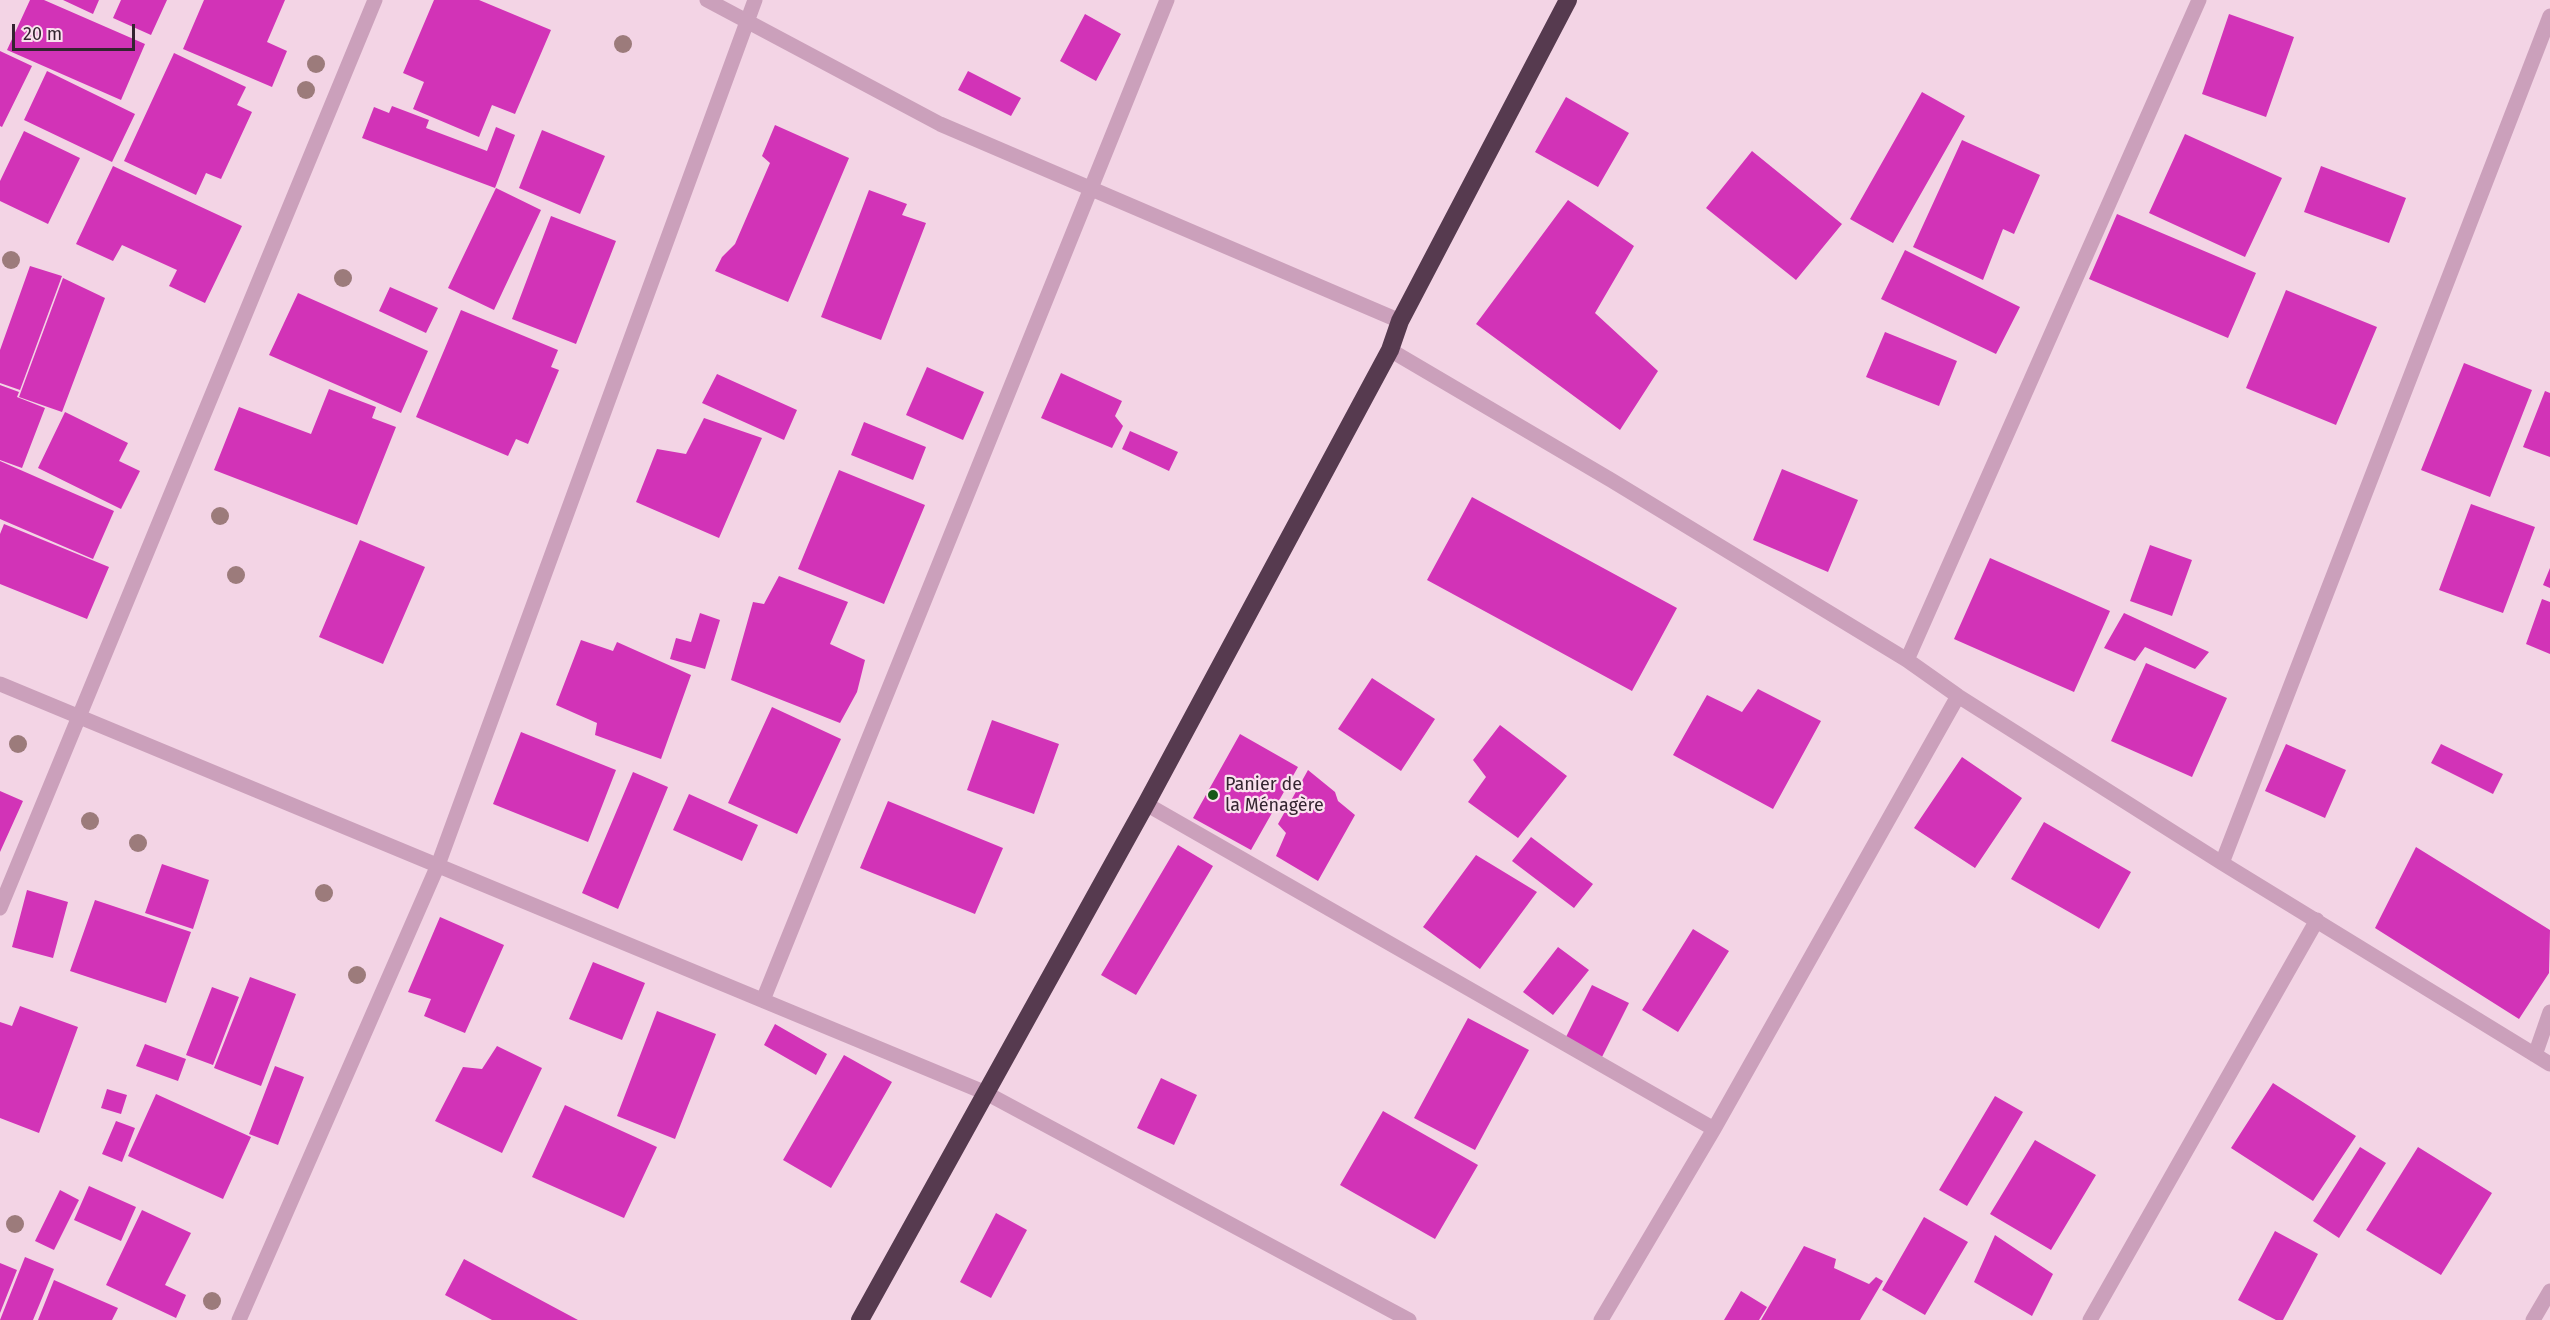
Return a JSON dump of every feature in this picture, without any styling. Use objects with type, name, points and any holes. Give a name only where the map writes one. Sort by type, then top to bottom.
[{"type":"highway","points":[[860,1320],[1146,804],[1390,350],[1401,321],[1568,0]]},
{"type":"street","points":[[0,908],[375,0]]},
{"type":"street","points":[[707,0],[940,124],[1401,321]]},
{"type":"street","points":[[239,1320],[438,865],[755,0]]},
{"type":"street","points":[[763,1000],[1167,0]]},
{"type":"street","points":[[1907,660],[2199,0]]},
{"type":"street","points":[[2222,863],[2550,16]]},
{"type":"street","points":[[1390,350],[1611,480],[1907,660],[1958,696],[2222,863],[2550,1064]]},
{"type":"street","points":[[0,684],[986,1093],[1409,1320]]},
{"type":"street","points":[[1601,1320],[1713,1129],[1958,696]]},
{"type":"street","points":[[1146,804],[1713,1129]]},
{"type":"street","points":[[2090,1320],[2317,920]]},
{"type":"street","points":[[2535,1055],[2550,1012]]},
{"type":"street","points":[[2533,1320],[2550,1291]]},
{"type":"building","points":[[30,0],[44,0],[145,44],[121,100],[7,50]]},
{"type":"building","points":[[63,0],[99,0],[93,14]]},
{"type":"building","points":[[121,0],[167,0],[151,35],[113,18]]},
{"type":"building","points":[[204,0],[285,0],[267,42],[287,51],[272,87],[183,49]]},
{"type":"building","points":[[434,0],[479,0],[551,30],[515,114],[492,105],[479,137],[413,109],[424,82],[403,73]]},
{"type":"building","points":[[1085,14],[1121,34],[1096,81],[1060,61]]},
{"type":"building","points":[[2229,14],[2294,37],[2266,117],[2202,94]]},
{"type":"building","points":[[0,51],[32,66],[2,127],[0,126]]},
{"type":"building","points":[[174,53],[246,87],[237,105],[252,112],[221,179],[206,173],[196,195],[124,161]]},
{"type":"building","points":[[47,71],[135,114],[112,162],[24,120]]},
{"type":"building","points":[[968,71],[1021,98],[1011,116],[958,90]]},
{"type":"building","points":[[1922,92],[1965,116],[1893,243],[1850,219]]},
{"type":"building","points":[[1566,97],[1629,133],[1598,187],[1535,152]]},
{"type":"building","points":[[392,106],[429,120],[426,128],[487,151],[496,127],[515,135],[495,188],[362,138],[374,107],[389,113]]},
{"type":"building","points":[[775,125],[849,158],[788,302],[715,271],[722,257],[735,244],[770,163],[762,156]]},
{"type":"building","points":[[542,130],[605,156],[580,214],[519,188]]},
{"type":"building","points":[[24,131],[80,158],[48,224],[0,201],[0,181]]},
{"type":"building","points":[[2185,134],[2282,178],[2245,257],[2149,213]]},
{"type":"building","points":[[1962,140],[2040,175],[2014,234],[2003,229],[1983,280],[1913,247]]},
{"type":"building","points":[[1752,151],[1842,224],[1796,280],[1706,208]]},
{"type":"building","points":[[113,166],[242,226],[205,303],[169,286],[177,270],[122,245],[113,261],[76,244]]},
{"type":"building","points":[[2321,166],[2406,198],[2389,243],[2304,212]]},
{"type":"building","points":[[496,188],[541,210],[494,310],[448,288]]},
{"type":"building","points":[[869,190],[907,204],[902,215],[926,223],[881,340],[821,317]]},
{"type":"building","points":[[1568,200],[1634,246],[1595,313],[1658,371],[1620,430],[1476,324]]},
{"type":"building","points":[[2117,214],[2256,273],[2228,338],[2089,279]]},
{"type":"building","points":[[551,216],[616,241],[576,344],[512,319]]},
{"type":"building","points":[[1905,250],[2020,307],[1996,354],[1881,299]]},
{"type":"building","points":[[30,266],[62,276],[20,390],[0,383],[0,350]]},
{"type":"building","points":[[63,278],[105,298],[62,412],[19,397]]},
{"type":"building","points":[[390,287],[438,308],[426,333],[379,311]]},
{"type":"building","points":[[2286,290],[2377,327],[2336,425],[2246,388]]},
{"type":"building","points":[[298,293],[428,351],[401,413],[269,355]]},
{"type":"building","points":[[461,310],[558,350],[551,367],[559,370],[528,444],[516,439],[508,456],[416,417]]},
{"type":"building","points":[[1885,332],[1957,361],[1939,406],[1866,377]]},
{"type":"building","points":[[2464,363],[2532,390],[2490,497],[2421,470]]},
{"type":"building","points":[[927,367],[984,392],[963,440],[906,415]]},
{"type":"building","points":[[1061,373],[1122,401],[1115,416],[1123,426],[1112,448],[1041,418]]},
{"type":"building","points":[[717,374],[797,410],[784,440],[702,403]]},
{"type":"building","points":[[0,385],[19,392],[17,397],[45,408],[22,468],[0,460]]},
{"type":"building","points":[[329,389],[376,407],[372,418],[396,427],[357,525],[214,470],[239,407],[311,434]]},
{"type":"building","points":[[2545,391],[2550,393],[2550,457],[2523,447]]},
{"type":"building","points":[[65,412],[128,443],[119,461],[140,471],[121,509],[38,468]]},
{"type":"building","points":[[704,418],[762,438],[719,538],[636,502],[657,449],[686,454]]},
{"type":"building","points":[[864,422],[926,447],[913,480],[851,455]]},
{"type":"building","points":[[1130,431],[1178,452],[1169,471],[1122,449]]},
{"type":"building","points":[[0,461],[114,511],[93,559],[0,519]]},
{"type":"building","points":[[1782,469],[1858,500],[1828,572],[1753,540]]},
{"type":"building","points":[[839,470],[925,505],[884,604],[798,569]]},
{"type":"building","points":[[1472,497],[1677,608],[1632,691],[1427,580]]},
{"type":"building","points":[[2471,504],[2535,527],[2503,613],[2439,590]]},
{"type":"building","points":[[4,524],[109,567],[87,619],[0,584],[0,534]]},
{"type":"building","points":[[360,540],[425,567],[383,664],[319,637]]},
{"type":"building","points":[[2150,545],[2192,560],[2172,616],[2130,601]]},
{"type":"building","points":[[1990,558],[2110,611],[2074,692],[1954,639]]},
{"type":"building","points":[[2550,568],[2550,588],[2543,585]]},
{"type":"building","points":[[779,576],[848,602],[830,644],[865,660],[857,692],[840,723],[731,680],[753,602],[764,604]]},
{"type":"building","points":[[2542,599],[2550,602],[2550,654],[2526,644]]},
{"type":"building","points":[[700,613],[720,620],[705,669],[670,659],[676,638],[691,642]]},
{"type":"building","points":[[2124,613],[2209,652],[2195,669],[2145,647],[2135,661],[2104,648]]},
{"type":"building","points":[[581,640],[613,651],[617,642],[691,675],[661,759],[595,735],[597,723],[556,705]]},
{"type":"building","points":[[2146,663],[2227,698],[2192,777],[2111,741]]},
{"type":"building","points":[[1372,678],[1435,719],[1401,771],[1338,729]]},
{"type":"building","points":[[1758,689],[1821,721],[1773,809],[1673,755],[1707,695],[1742,712]]},
{"type":"building","points":[[772,707],[841,739],[797,834],[728,803]]},
{"type":"building","points":[[992,720],[1059,744],[1034,814],[967,790]]},
{"type":"building","points":[[1500,725],[1567,776],[1518,838],[1468,802],[1486,777],[1473,760]]},
{"type":"building","points":[[521,732],[616,770],[588,842],[493,804]]},
{"type":"building","points":[[1240,734],[1298,767],[1251,850],[1193,818]]},
{"type":"building","points":[[2286,744],[2346,770],[2325,818],[2265,791]]},
{"type":"building","points":[[2441,744],[2503,774],[2493,794],[2431,763]]},
{"type":"building","points":[[1962,757],[2022,798],[1975,868],[1914,828]]},
{"type":"building","points":[[1308,770],[1335,792],[1338,801],[1355,815],[1318,881],[1276,856],[1286,833],[1278,824]]},
{"type":"building","points":[[633,772],[668,787],[618,909],[582,893]]},
{"type":"building","points":[[0,791],[23,801],[0,852]]},
{"type":"building","points":[[689,794],[758,825],[742,861],[673,830]]},
{"type":"building","points":[[888,801],[1003,848],[975,914],[860,868]]},
{"type":"building","points":[[2044,822],[2131,872],[2099,929],[2011,879]]},
{"type":"building","points":[[1531,837],[1593,884],[1574,908],[1512,861]]},
{"type":"building","points":[[1178,845],[1213,866],[1136,995],[1101,975]]},
{"type":"building","points":[[2416,847],[2550,930],[2549,973],[2519,1019],[2375,928]]},
{"type":"building","points":[[1476,855],[1537,892],[1480,969],[1423,927]]},
{"type":"building","points":[[162,864],[209,880],[193,929],[145,913]]},
{"type":"building","points":[[27,890],[68,902],[53,958],[12,947]]},
{"type":"building","points":[[95,900],[191,932],[166,1003],[70,971]]},
{"type":"building","points":[[440,917],[504,945],[465,1033],[424,1016],[431,999],[408,992]]},
{"type":"building","points":[[1693,929],[1729,951],[1678,1032],[1642,1010]]},
{"type":"building","points":[[1558,947],[1589,970],[1553,1015],[1523,992]]},
{"type":"building","points":[[593,962],[645,983],[622,1040],[569,1019]]},
{"type":"building","points":[[250,977],[296,994],[261,1086],[214,1068]]},
{"type":"building","points":[[1592,985],[1629,1003],[1601,1059],[1564,1041]]},
{"type":"building","points":[[212,987],[239,997],[213,1065],[186,1055]]},
{"type":"building","points":[[20,1006],[78,1027],[39,1133],[0,1118],[0,1022],[12,1026]]},
{"type":"building","points":[[657,1011],[716,1034],[675,1139],[617,1116]]},
{"type":"building","points":[[1468,1018],[1529,1050],[1475,1150],[1414,1118]]},
{"type":"building","points":[[775,1024],[827,1054],[816,1075],[764,1045]]},
{"type":"building","points":[[145,1044],[186,1059],[178,1081],[136,1066]]},
{"type":"building","points":[[497,1046],[542,1068],[502,1153],[435,1121],[463,1067],[482,1069]]},
{"type":"building","points":[[844,1055],[892,1082],[831,1188],[783,1160]]},
{"type":"building","points":[[275,1066],[304,1077],[278,1145],[249,1134]]},
{"type":"building","points":[[1161,1078],[1197,1095],[1174,1145],[1137,1128]]},
{"type":"building","points":[[2273,1083],[2356,1136],[2313,1201],[2231,1148]]},
{"type":"building","points":[[107,1089],[127,1095],[121,1114],[101,1108]]},
{"type":"building","points":[[156,1094],[251,1137],[223,1199],[128,1156]]},
{"type":"building","points":[[1995,1096],[2023,1112],[1967,1206],[1939,1190]]},
{"type":"building","points":[[565,1105],[657,1147],[624,1218],[532,1177]]},
{"type":"building","points":[[1383,1111],[1478,1165],[1435,1239],[1340,1185]]},
{"type":"building","points":[[116,1121],[135,1128],[122,1162],[102,1154]]},
{"type":"building","points":[[2035,1140],[2096,1175],[2051,1250],[1990,1214]]},
{"type":"building","points":[[2360,1147],[2386,1163],[2339,1238],[2313,1221]]},
{"type":"building","points":[[2418,1147],[2492,1193],[2441,1275],[2366,1230]]},
{"type":"building","points":[[89,1186],[136,1207],[121,1241],[74,1220]]},
{"type":"building","points":[[60,1190],[79,1200],[54,1250],[35,1241]]},
{"type":"building","points":[[142,1210],[191,1233],[165,1285],[186,1295],[176,1318],[106,1285]]},
{"type":"building","points":[[996,1213],[1027,1230],[991,1298],[960,1282]]},
{"type":"building","points":[[1924,1217],[1968,1242],[1925,1315],[1882,1290]]},
{"type":"building","points":[[2275,1231],[2318,1254],[2283,1320],[2276,1320],[2238,1300]]},
{"type":"building","points":[[1995,1235],[2053,1274],[2032,1316],[1974,1282]]},
{"type":"building","points":[[1804,1246],[1836,1259],[1834,1268],[1869,1284],[1876,1277],[1883,1281],[1860,1320],[1761,1320]]},
{"type":"building","points":[[25,1257],[54,1269],[33,1320],[0,1320]]},
{"type":"building","points":[[464,1259],[578,1320],[492,1320],[445,1295]]},
{"type":"building","points":[[0,1263],[17,1270],[0,1313]]},
{"type":"building","points":[[54,1280],[118,1308],[112,1320],[38,1320]]},
{"type":"building","points":[[1741,1291],[1767,1307],[1759,1320],[1724,1320]]},
{"type":"place","name":"Panier de la Ménagère","points":[[1213,795]]}]
